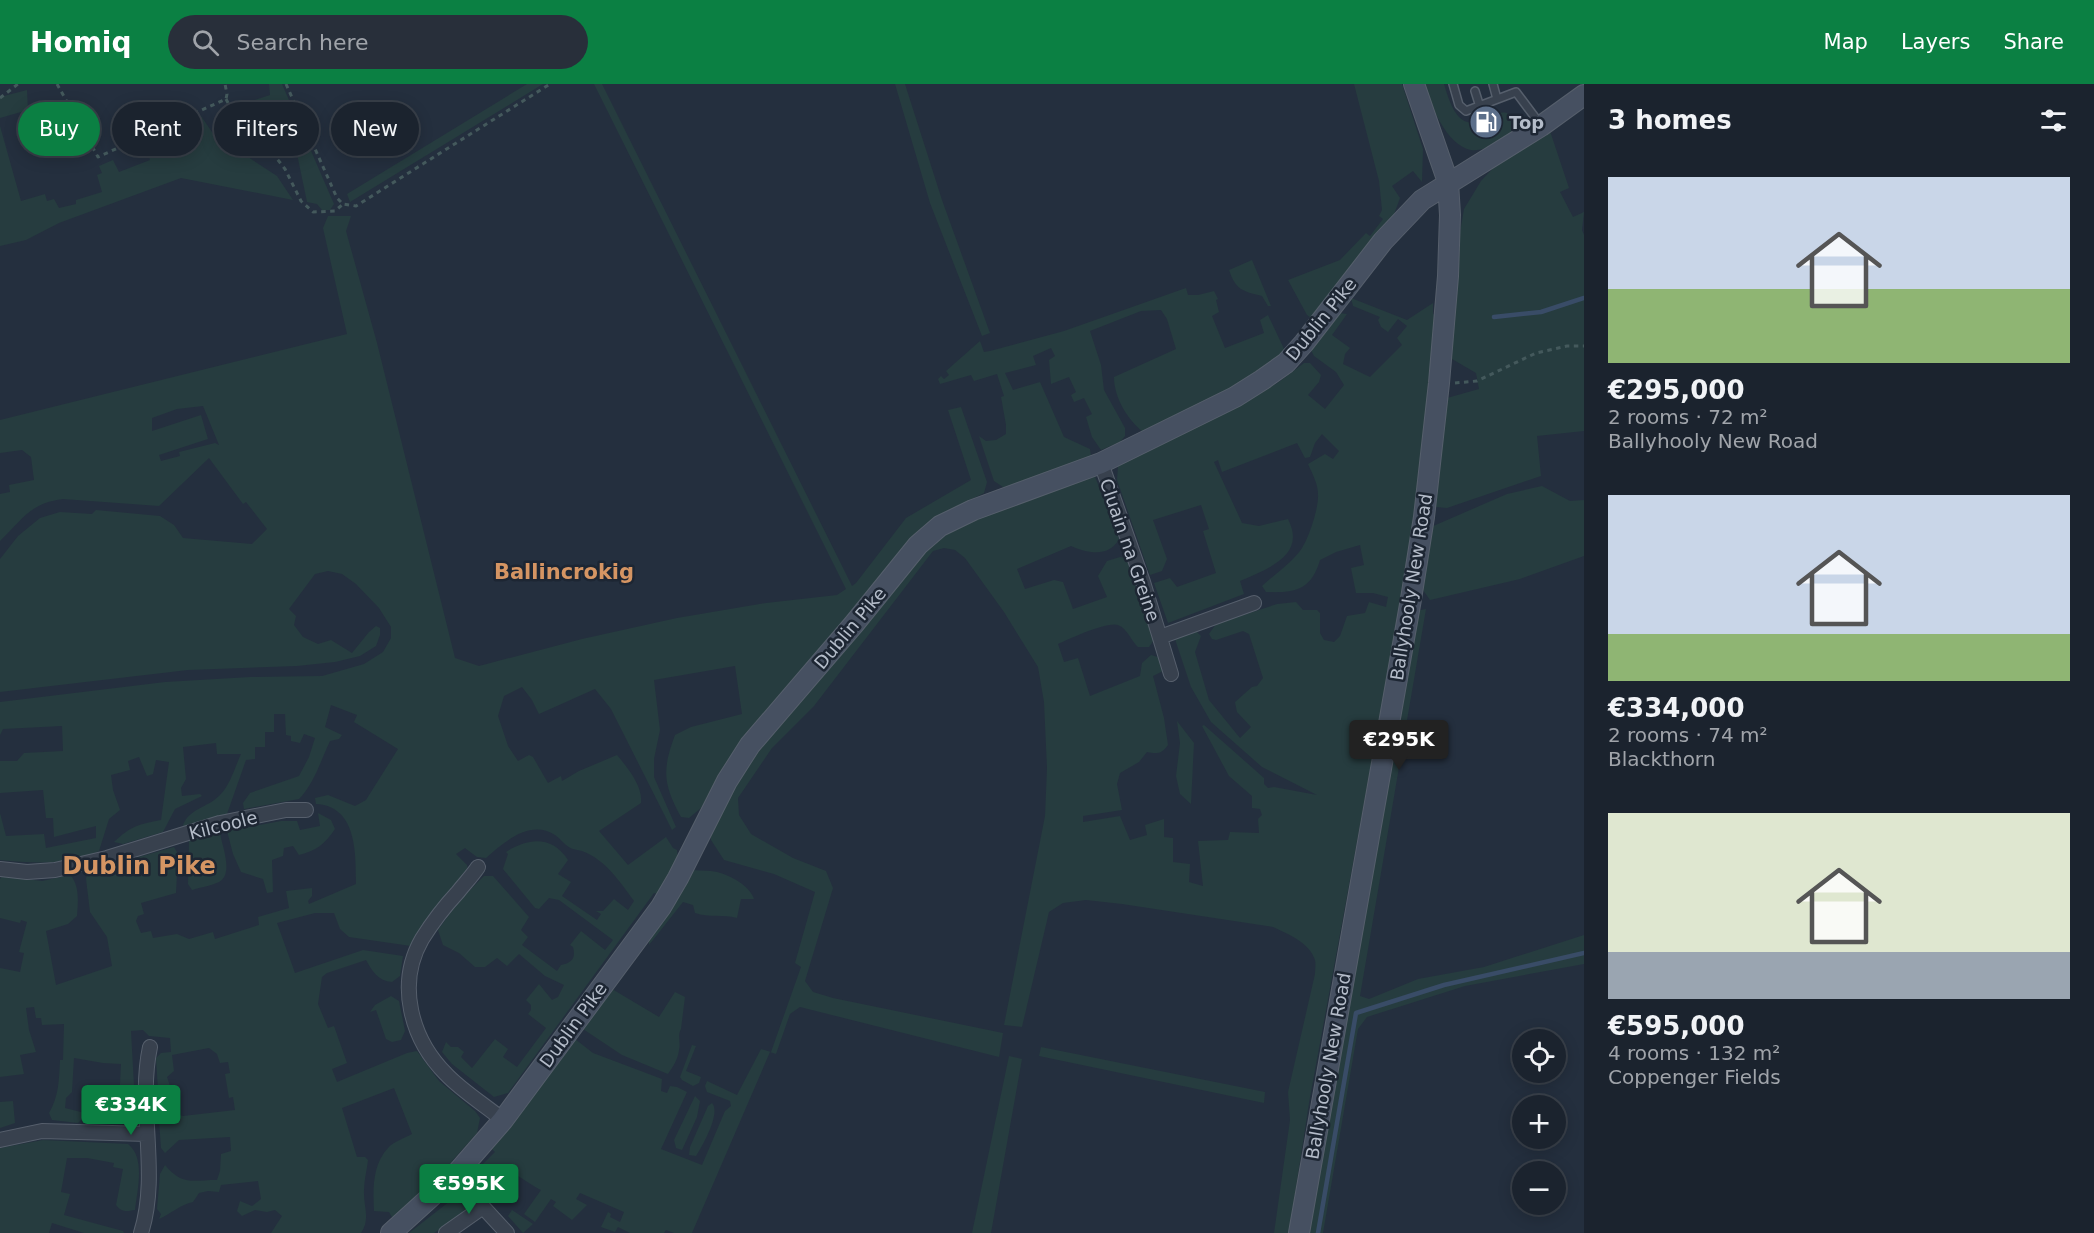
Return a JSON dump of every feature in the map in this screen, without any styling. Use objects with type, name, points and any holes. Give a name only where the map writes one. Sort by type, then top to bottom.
[{"type":"street","name":"Ballyhooly New Road","points":[[1299,1233],[1411,599],[1424,517],[1439,383],[1448,276],[1450,215],[1448,182],[1414,84]]},
{"type":"street","name":"Dublin Pike","points":[[391,1233],[456,1174],[503,1120],[660,907],[678,878],[727,782],[750,745],[854,624],[918,545],[940,526],[973,510],[1101,463],[1235,398],[1286,363],[1395,227],[1422,200],[1541,126],[1584,95]]},
{"type":"street","name":"Cluain na Greine","points":[[1101,463],[1171,674]]},
{"type":"street","name":"Cluain na Greine","points":[[1160,637],[1254,603]]},
{"type":"street","name":"Kilcoole","points":[[0,869],[27,872],[55,870],[107,858],[220,823],[286,810],[306,810]]},
{"type":"street","points":[[478,867],[423,938],[415,954],[410,982],[410,1010],[421,1041],[446,1075],[503,1120]]},
{"type":"street","points":[[141,1233],[147,1200],[146,1082],[150,1047]]},
{"type":"street","points":[[0,1140],[42,1131],[147,1134]]},
{"type":"street","points":[[456,1174],[507,1233]]},
{"type":"street","points":[[446,1233],[483,1207]]},
{"type":"lane","points":[[1453,84],[1459,105],[1466,111],[1516,92],[1541,126]]},
{"type":"lane","points":[[1493,84],[1497,99]]},
{"type":"lane","points":[[1475,91],[1480,107]]},
{"type":"path","points":[[0,98],[18,84]]},
{"type":"path","points":[[57,84],[98,157],[226,99]]},
{"type":"path","points":[[225,84],[226,99],[237,120],[264,142],[285,169],[301,201],[313,212],[335,211],[343,204]]},
{"type":"path","points":[[286,84],[337,198],[343,204],[356,206],[550,84]]},
{"type":"path","points":[[1439,383],[1477,381],[1536,353],[1567,346],[1584,346]]},
{"type":"green space","points":[[269,84],[282,84],[290,102],[249,102],[270,95]]},
{"type":"green space","points":[[527,84],[543,84],[350,202],[347,194],[409,156],[419,156],[419,150]]},
{"type":"green space","points":[[594,84],[602,84],[852,586],[906,518],[971,480],[948,410],[961,407],[987,482],[984,493],[956,507],[920,530],[722,772],[701,808],[689,818],[681,817],[668,786],[666,768],[671,747],[675,735],[691,727],[742,714],[735,666],[654,680],[660,730],[654,759],[654,777],[676,827],[672,830],[611,709],[595,689],[539,714],[522,687],[504,696],[498,716],[508,746],[518,761],[529,755],[533,757],[548,783],[561,776],[562,781],[617,755],[630,771],[640,790],[641,803],[599,831],[628,865],[666,837],[677,850],[678,861],[659,895],[654,893],[508,1093],[494,1097],[452,1064],[442,1052],[446,1042],[451,1047],[458,1047],[464,1052],[461,1057],[472,1068],[495,1039],[508,1049],[503,1057],[517,1067],[546,1028],[528,1014],[531,1005],[526,1000],[539,984],[552,1000],[558,997],[564,985],[545,976],[519,954],[507,966],[497,958],[485,967],[475,967],[459,953],[443,945],[438,930],[459,901],[484,876],[493,876],[529,917],[521,930],[528,937],[522,945],[557,971],[561,965],[572,959],[574,951],[570,945],[581,931],[605,950],[613,940],[559,900],[549,898],[539,909],[535,908],[503,869],[508,854],[506,852],[514,847],[539,841],[555,846],[568,860],[558,874],[571,882],[562,896],[597,920],[601,914],[596,911],[603,911],[614,899],[628,910],[634,901],[612,872],[598,860],[582,851],[570,848],[555,835],[536,830],[518,834],[509,839],[486,858],[477,857],[465,848],[456,854],[467,865],[468,871],[411,946],[349,937],[340,929],[334,913],[315,913],[277,923],[295,973],[363,950],[403,956],[400,976],[392,982],[379,978],[366,960],[327,973],[322,977],[318,1004],[328,1028],[334,1026],[347,1063],[332,1069],[337,1082],[417,1051],[439,1081],[475,1111],[480,1118],[477,1133],[452,1161],[456,1164],[393,1219],[389,1212],[374,1211],[374,1195],[376,1170],[383,1155],[393,1144],[412,1134],[394,1088],[342,1108],[357,1157],[365,1157],[368,1160],[364,1182],[366,1222],[361,1233],[271,1233],[282,1216],[275,1210],[267,1212],[255,1210],[242,1216],[237,1211],[240,1201],[252,1206],[261,1199],[258,1181],[221,1185],[219,1192],[199,1193],[193,1202],[159,1219],[161,1214],[157,1209],[160,1174],[165,1165],[171,1172],[183,1179],[217,1180],[221,1154],[231,1151],[230,1137],[179,1140],[165,1153],[161,1148],[159,1121],[164,1116],[164,1111],[183,1116],[235,1110],[233,1097],[229,1098],[225,1074],[230,1073],[228,1062],[220,1063],[217,1054],[209,1048],[172,1055],[174,1071],[167,1077],[170,1094],[163,1100],[158,1090],[156,1058],[161,1053],[171,1052],[170,1038],[149,1036],[143,1030],[131,1031],[135,1104],[131,1116],[123,1122],[106,1124],[100,1124],[94,1117],[95,1103],[119,1103],[121,1064],[74,1058],[72,1092],[66,1098],[65,1108],[85,1113],[85,1116],[78,1123],[52,1120],[49,1113],[57,1094],[60,1060],[63,1060],[64,1024],[42,1025],[41,1018],[36,1018],[34,1007],[26,1008],[29,1030],[36,1052],[20,1055],[24,1074],[0,1077],[0,968],[20,972],[24,953],[19,952],[27,922],[21,920],[20,923],[0,918],[0,879],[2,876],[42,881],[70,875],[73,879],[78,894],[77,916],[68,924],[46,931],[56,985],[112,966],[107,937],[90,912],[86,879],[88,870],[100,869],[107,877],[119,874],[121,862],[174,847],[178,854],[176,893],[141,903],[144,914],[138,916],[136,921],[141,933],[151,931],[153,938],[177,934],[189,939],[213,932],[215,939],[259,925],[258,917],[289,908],[286,891],[312,888],[309,904],[356,884],[356,859],[347,822],[340,813],[316,804],[315,798],[328,795],[355,806],[366,800],[398,749],[354,722],[357,715],[331,705],[325,727],[342,735],[339,739],[330,741],[313,779],[299,799],[244,809],[243,803],[250,793],[299,776],[309,757],[315,738],[304,734],[300,743],[291,741],[291,736],[286,735],[285,714],[274,714],[274,732],[265,732],[265,747],[255,747],[255,759],[246,760],[227,814],[184,827],[183,825],[190,815],[223,792],[241,754],[217,754],[216,743],[183,747],[186,779],[181,788],[182,796],[200,794],[202,796],[175,809],[163,832],[123,844],[114,842],[136,826],[161,820],[169,762],[156,760],[153,774],[147,776],[139,757],[128,761],[130,770],[111,775],[120,810],[109,819],[99,851],[63,861],[0,860],[0,813],[6,836],[44,834],[46,848],[96,838],[96,826],[54,837],[53,818],[46,818],[43,790],[0,793],[0,761],[17,761],[24,753],[63,751],[62,726],[3,729],[0,735],[0,702],[165,682],[322,676],[364,664],[383,652],[391,638],[391,627],[379,608],[356,584],[342,574],[328,571],[315,574],[289,609],[296,616],[294,625],[303,637],[318,644],[331,640],[352,653],[369,632],[376,626],[380,628],[376,646],[360,656],[335,662],[297,666],[188,670],[0,692],[0,559],[18,536],[40,518],[60,512],[92,514],[96,510],[160,516],[174,525],[183,538],[252,544],[267,529],[246,502],[243,504],[209,458],[159,506],[63,499],[52,501],[42,504],[27,514],[0,541],[0,494],[10,492],[9,485],[34,480],[31,457],[22,450],[0,453],[0,420],[347,334],[323,228],[328,216],[351,216],[346,231],[377,343],[455,658],[479,666],[582,639],[677,618],[766,603],[837,595],[846,589]],"holes":[[[203,406],[219,445],[215,443],[179,452],[180,456],[161,461],[159,455],[208,439],[201,415],[152,431],[152,418],[177,409]]]},
{"type":"green space","points":[[895,84],[905,84],[942,200],[990,333],[982,336],[930,203]]},
{"type":"green space","points":[[1354,84],[1402,84],[1423,149],[1422,182],[1413,171],[1392,186],[1400,198],[1393,217],[1314,320],[1307,315],[1288,280],[1340,260],[1366,233],[1370,236],[1383,219],[1379,216],[1382,210],[1379,181]]},
{"type":"green space","points":[[1424,84],[1444,84],[1455,112],[1465,121],[1471,123],[1496,114],[1507,113],[1513,121],[1510,136],[1481,150],[1462,147],[1454,141],[1441,123]]},
{"type":"green space","points":[[27,90],[28,102],[18,102],[18,113],[0,118],[0,97]]},
{"type":"green space","points":[[202,117],[214,135],[214,156],[247,156],[277,176],[293,200],[181,178],[59,223],[26,240],[0,246],[0,126],[21,201],[45,194],[47,201],[54,199],[59,208],[76,204],[76,200],[102,192],[97,175],[102,173],[99,166],[113,160],[119,172],[150,160],[148,156],[202,156]]},
{"type":"green space","points":[[1550,131],[1569,188],[1560,192],[1573,217],[1584,212],[1582,230],[1584,235],[1584,431],[1537,436],[1541,476],[1447,508],[1436,507],[1447,398],[1479,389],[1476,373],[1452,359],[1458,244],[1464,209],[1481,181],[1496,165]]},
{"type":"green space","points":[[297,156],[313,156],[334,204],[330,210],[322,210],[317,204],[307,202]]},
{"type":"green space","points":[[1252,260],[1271,306],[1268,306],[1262,296],[1249,293],[1237,286],[1229,270]]},
{"type":"green space","points":[[1186,288],[1188,295],[1214,291],[1218,299],[1216,300],[1219,312],[1212,316],[1225,348],[1264,333],[1260,320],[1268,315],[1286,353],[1257,377],[1143,432],[1123,408],[1116,393],[1114,377],[1176,349],[1167,319],[1161,310],[1141,311],[1090,331],[1101,365],[1104,390],[1125,428],[1125,436],[1120,442],[1101,450],[1092,437],[1086,417],[1092,414],[1084,398],[1074,402],[1071,395],[1076,392],[1069,377],[1051,384],[1049,360],[1055,356],[1051,348],[1033,356],[1036,365],[1005,373],[1013,390],[1040,382],[1064,437],[1090,449],[1091,456],[1006,489],[994,481],[979,436],[986,441],[996,440],[1006,434],[1001,397],[1004,396],[997,374],[974,381],[971,375],[940,384],[938,379],[941,376],[944,379],[949,375],[946,371],[980,341],[984,352],[990,351],[1064,331]]},
{"type":"green space","points":[[1351,298],[1407,320],[1433,303],[1433,314],[1437,315],[1436,335],[1415,511],[1402,596],[1309,1103],[1289,1233],[1274,1233],[1290,1120],[1288,1092],[1315,974],[1315,960],[1312,954],[1298,940],[1273,927],[1122,904],[1086,900],[1063,903],[1049,912],[1022,1027],[1004,1025],[1045,816],[1047,768],[1044,702],[1038,667],[1004,612],[965,558],[955,550],[944,548],[933,551],[814,706],[772,748],[738,798],[739,815],[751,834],[793,858],[826,871],[833,888],[805,981],[813,992],[1003,1033],[999,1057],[800,1007],[790,1014],[776,1054],[770,1052],[692,1233],[674,1233],[666,1230],[664,1233],[630,1233],[618,1227],[615,1232],[601,1227],[608,1212],[611,1214],[610,1217],[620,1222],[624,1212],[580,1193],[576,1199],[587,1205],[572,1220],[553,1206],[556,1202],[551,1199],[535,1222],[524,1214],[541,1190],[509,1171],[497,1167],[488,1172],[483,1186],[478,1169],[495,1152],[492,1149],[575,1039],[593,1053],[662,1079],[661,1091],[667,1093],[670,1086],[687,1092],[661,1149],[702,1165],[725,1111],[731,1106],[730,1101],[707,1092],[705,1086],[707,1081],[737,1095],[761,1049],[771,1052],[801,967],[795,963],[815,892],[774,874],[724,860],[711,840],[710,833],[736,776],[903,574],[940,537],[957,526],[1094,474],[1119,539],[1115,545],[1110,549],[1097,552],[1084,551],[1071,546],[1017,569],[1025,589],[1054,580],[1063,582],[1073,609],[1107,597],[1098,576],[1107,561],[1120,557],[1126,558],[1154,640],[1149,647],[1138,647],[1124,629],[1113,624],[1088,631],[1058,644],[1064,662],[1078,658],[1090,696],[1140,676],[1142,663],[1151,655],[1161,658],[1163,671],[1153,676],[1164,718],[1168,745],[1159,753],[1147,752],[1139,762],[1120,773],[1117,784],[1122,810],[1083,816],[1083,822],[1120,816],[1130,840],[1147,835],[1145,825],[1164,819],[1164,837],[1173,838],[1173,862],[1190,864],[1189,882],[1203,886],[1198,841],[1228,840],[1230,832],[1259,833],[1258,819],[1262,815],[1260,809],[1252,808],[1252,796],[1229,776],[1202,726],[1204,725],[1264,778],[1264,784],[1268,788],[1274,787],[1317,795],[1262,767],[1211,722],[1191,687],[1175,639],[1196,631],[1201,636],[1195,652],[1209,700],[1240,738],[1251,727],[1237,712],[1235,702],[1252,687],[1257,686],[1263,678],[1249,634],[1243,631],[1216,640],[1212,639],[1209,634],[1216,624],[1277,604],[1296,602],[1303,610],[1317,610],[1320,613],[1320,633],[1324,640],[1334,642],[1340,636],[1347,616],[1365,613],[1369,602],[1386,607],[1388,597],[1373,593],[1356,593],[1351,568],[1364,565],[1360,545],[1336,552],[1320,560],[1312,578],[1300,588],[1285,592],[1266,592],[1262,586],[1296,556],[1309,532],[1315,516],[1318,494],[1316,482],[1308,464],[1325,454],[1333,459],[1339,451],[1322,434],[1315,443],[1310,457],[1305,458],[1297,443],[1222,472],[1218,460],[1214,462],[1242,523],[1259,526],[1288,519],[1292,532],[1292,543],[1288,552],[1272,566],[1240,581],[1244,594],[1168,623],[1154,583],[1170,578],[1177,587],[1216,573],[1203,531],[1209,529],[1201,505],[1153,520],[1167,559],[1162,571],[1150,575],[1117,480],[1118,466],[1276,384],[1304,363],[1310,363],[1321,375],[1319,382],[1308,395],[1325,409],[1344,385],[1336,372],[1314,356],[1311,350],[1339,313],[1347,314],[1332,335],[1350,348],[1345,354],[1343,364],[1370,377],[1402,345],[1397,338],[1407,326],[1398,319],[1388,332],[1381,327],[1378,320],[1380,317],[1353,306]]},
{"type":"green space","points":[[1542,486],[1570,501],[1584,500],[1584,556],[1520,579],[1430,600],[1421,590],[1431,527],[1507,494]]},
{"type":"green space","points":[[1426,609],[1360,996],[1369,999],[1418,979],[1484,967],[1584,935],[1584,964],[1465,986],[1367,1017],[1358,1029],[1323,1233],[1307,1233],[1416,611]]},
{"type":"green space","points":[[1177,721],[1194,743],[1191,804],[1180,794],[1176,776],[1180,743]]},
{"type":"green space","points":[[318,813],[331,820],[335,829],[324,843],[315,849],[299,855],[293,846],[284,848],[283,856],[272,860],[273,892],[267,893],[263,879],[241,872],[227,831],[281,821],[297,821],[300,830],[320,826]]},
{"type":"green space","points":[[220,833],[225,852],[226,873],[219,882],[192,890],[188,884],[189,841]]},
{"type":"green space","points":[[693,870],[714,871],[728,876],[744,886],[754,899],[741,899],[737,918],[695,913],[693,905],[683,902],[649,945],[649,937]]},
{"type":"green space","points":[[612,989],[659,1017],[675,992],[685,997],[678,1053],[668,1074],[622,1055],[583,1029]]},
{"type":"green space","points":[[391,996],[399,1001],[405,1031],[401,1040],[392,1042],[386,1039],[376,1010],[370,1012],[375,1005]]},
{"type":"green space","points":[[692,1045],[696,1046],[686,1071],[701,1077],[699,1083],[693,1086],[680,1077]]},
{"type":"green space","points":[[1041,1047],[1265,1092],[1264,1103],[1039,1056]]},
{"type":"green space","points":[[1009,1056],[1022,1059],[991,1233],[972,1233]]},
{"type":"green space","points":[[695,1096],[700,1101],[697,1117],[682,1150],[676,1148],[674,1140]]},
{"type":"green space","points":[[13,1101],[15,1123],[0,1128],[0,1102]]},
{"type":"green space","points":[[712,1103],[713,1121],[707,1137],[696,1156],[689,1155],[690,1147],[708,1106]]},
{"type":"green space","points":[[43,1140],[128,1144],[134,1150],[139,1166],[135,1210],[123,1210],[116,1205],[123,1169],[113,1167],[114,1163],[87,1158],[67,1158],[61,1192],[70,1194],[64,1215],[124,1233],[84,1233],[52,1223],[49,1233],[0,1233],[0,1148]]},
{"type":"green space","points":[[459,1194],[467,1202],[464,1213],[434,1233],[409,1233]]},
{"type":"green space","points":[[512,1210],[533,1224],[523,1233],[508,1216]]},
{"type":"waterway","points":[[1494,317],[1541,312],[1584,298]]},
{"type":"waterway","points":[[1318,1233],[1356,1013],[1444,985],[1584,953]]},
{"type":"place","name":"Top","points":[[1486,122]]},
{"type":"district","name":"Ballincrokig","points":[[564,572]]},
{"type":"district","name":"Dublin Pike","points":[[139,866]]}]
